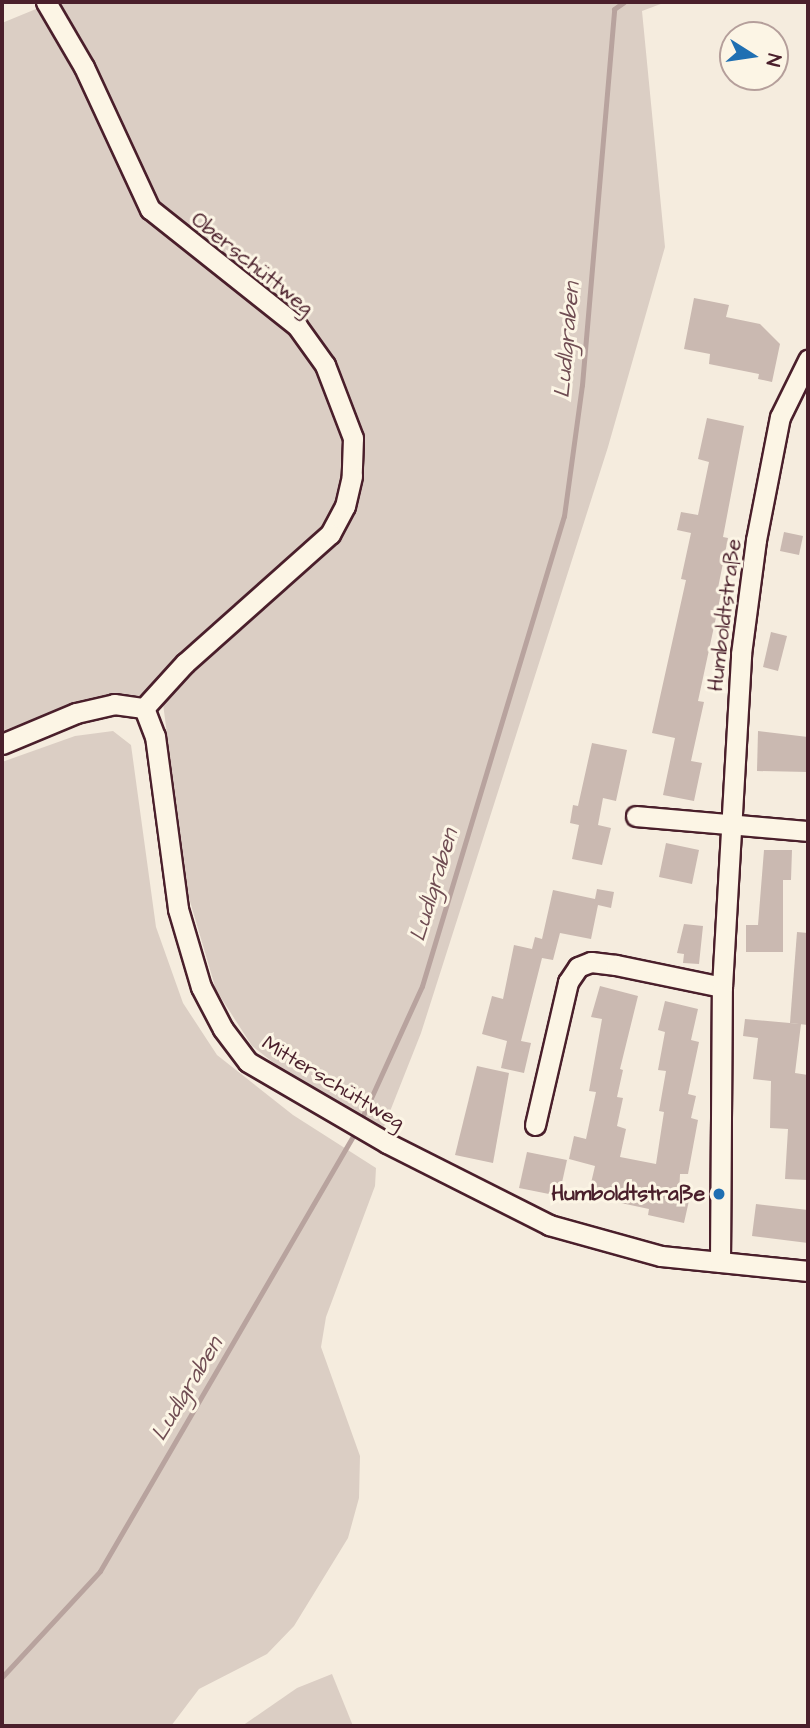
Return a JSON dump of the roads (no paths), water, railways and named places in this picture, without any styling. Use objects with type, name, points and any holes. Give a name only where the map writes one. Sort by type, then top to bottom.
[{"type":"street","name":"Oberschüttweg","points":[[46,2],[84,67],[150,209],[297,326],[325,365],[353,439],[352,476],[345,506],[330,534],[185,663],[144,708]]},
{"type":"street","name":"Humboldtstraße","points":[[720,1262],[722,987],[741,654],[756,540],[780,417],[808,360]]},
{"type":"street","points":[[2,744],[76,713],[114,704],[144,708]]},
{"type":"street","name":"Mitterschüttweg","points":[[144,708],[155,736],[178,909],[201,987],[223,1029],[248,1062],[381,1140],[550,1224],[661,1256],[808,1270]]},
{"type":"street","points":[[636,816],[808,831]]},
{"type":"street","points":[[535,1125],[568,982],[578,967],[591,962],[616,965],[722,987]]},
{"type":"waterway","name":"Ludlgraben","points":[[360,1122],[422,986],[564,516],[582,385],[614,9],[624,2]]},
{"type":"waterway","name":"Ludlgraben","points":[[2,1677],[100,1571],[356,1131]]},
{"type":"place","name":"Humboldtstraße","points":[[719,1194]]}]
